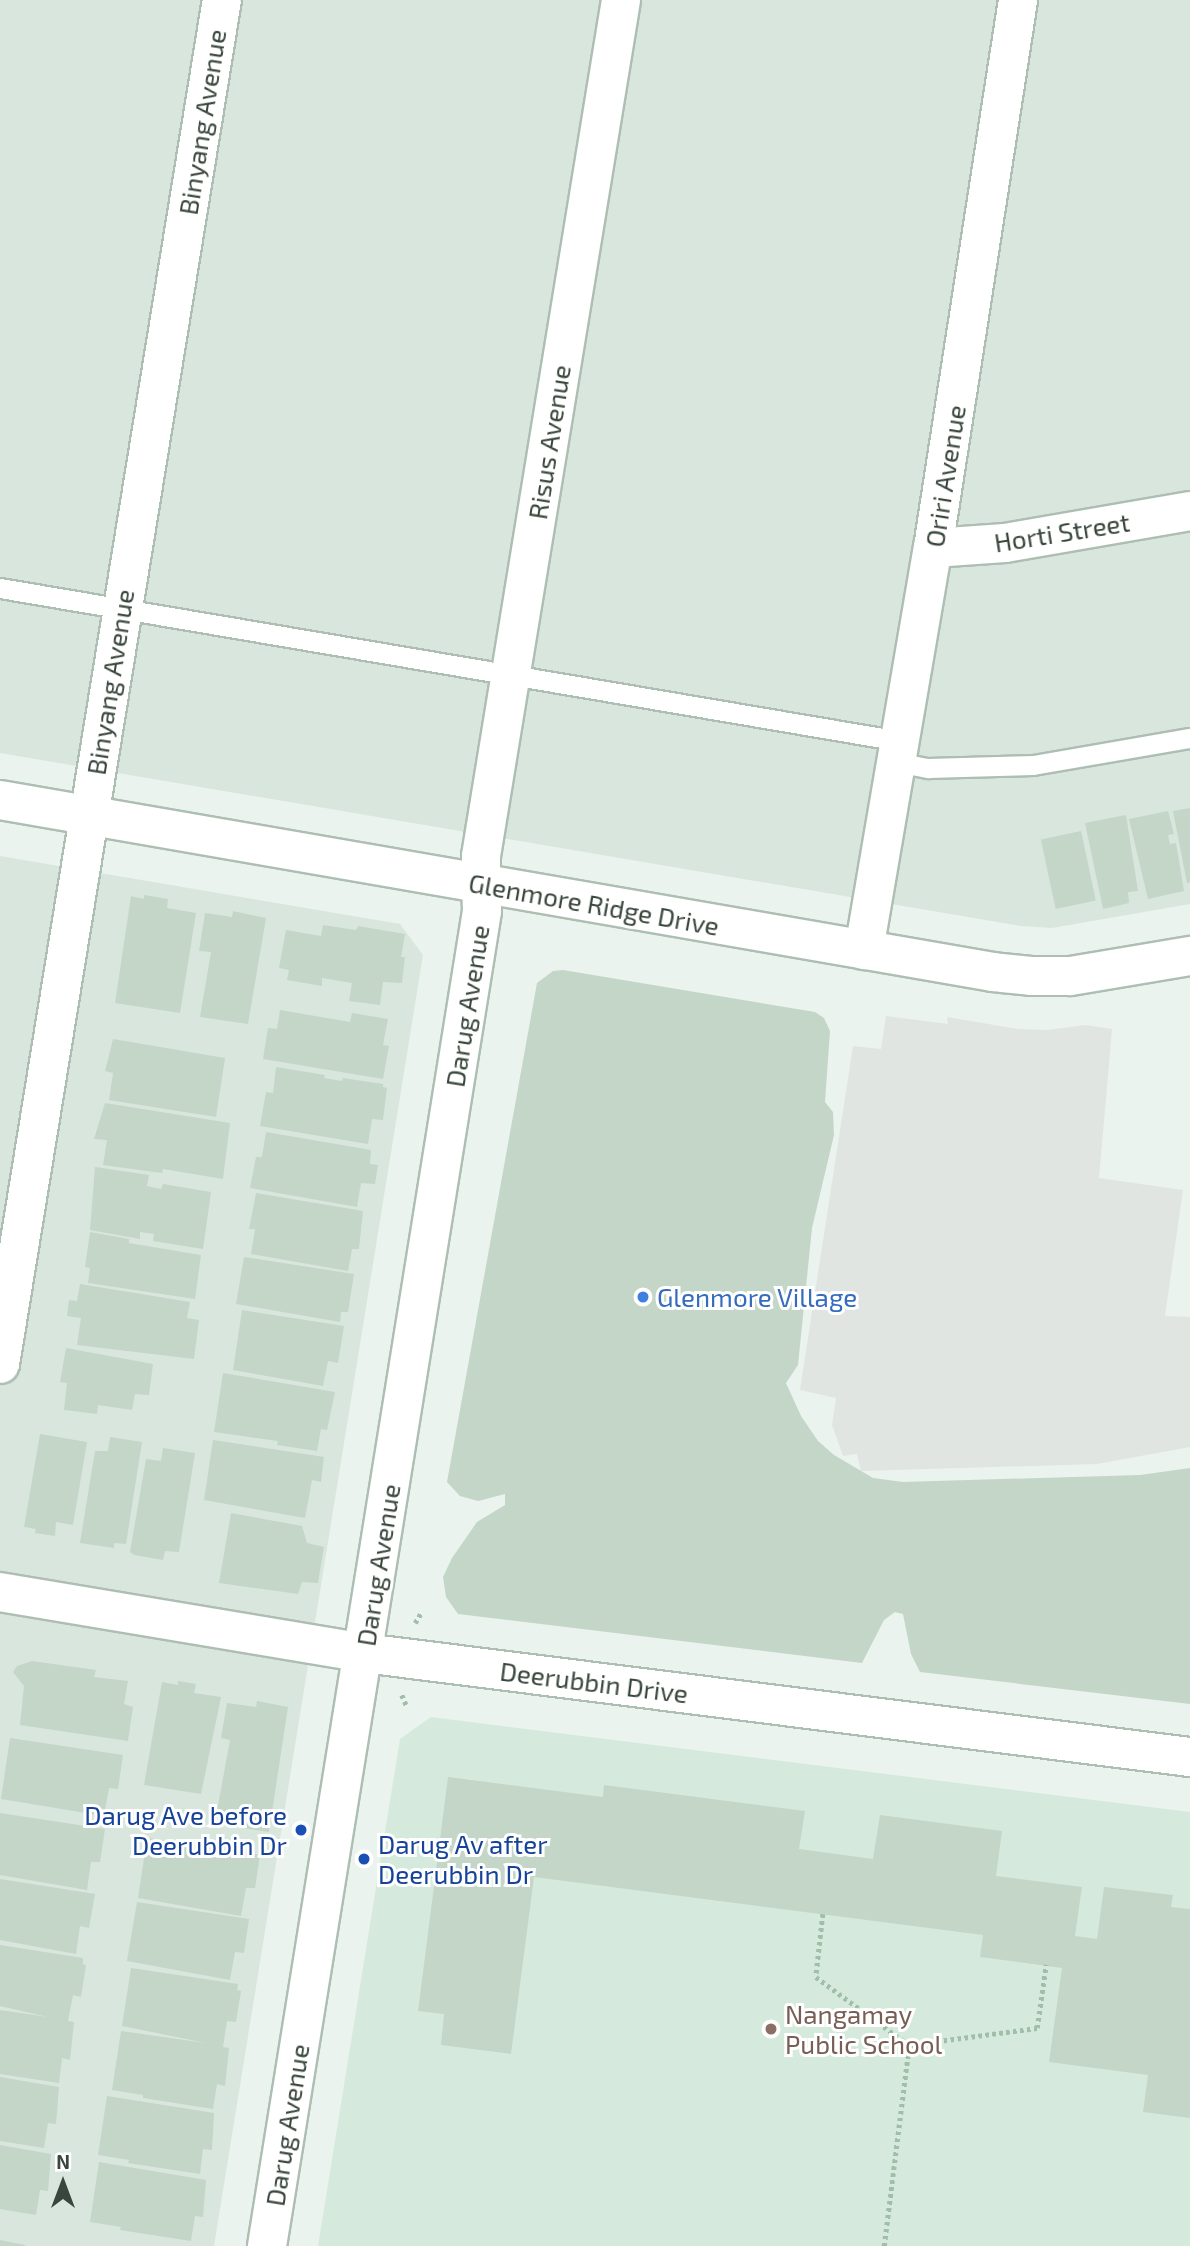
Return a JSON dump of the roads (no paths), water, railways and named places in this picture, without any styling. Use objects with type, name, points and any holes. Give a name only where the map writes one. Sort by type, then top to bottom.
[{"type":"street","name":"Binyang Avenue","points":[[0,1364],[222,0]]},
{"type":"street","name":"Risus Avenue","points":[[481,884],[481,856],[621,0]]},
{"type":"street","name":"Oriri Avenue","points":[[864,950],[933,548],[1018,0]]},
{"type":"street","name":"Horti Street","points":[[933,548],[1005,543],[1190,511]]},
{"type":"street","name":"Glenmore Ridge Drive","points":[[0,800],[864,950],[1031,976],[1109,971],[1190,956]]},
{"type":"street","name":"Darug Avenue","points":[[267,2246],[482,911],[481,884]]},
{"type":"street","name":"Deerubbin Drive","points":[[0,1592],[364,1653],[1190,1757]]},
{"type":"lane","points":[[0,588],[511,676],[898,752],[928,768],[1033,765],[1190,738]]},
{"type":"place","name":"Glenmore Village","points":[[643,1297]]},
{"type":"place","name":"Darug Ave before Deerubbin Dr","points":[[301,1830]]},
{"type":"place","name":"Darug Av after Deerubbin Dr","points":[[364,1859]]},
{"type":"place","name":"Nangamay Public School","points":[[771,2029]]}]
